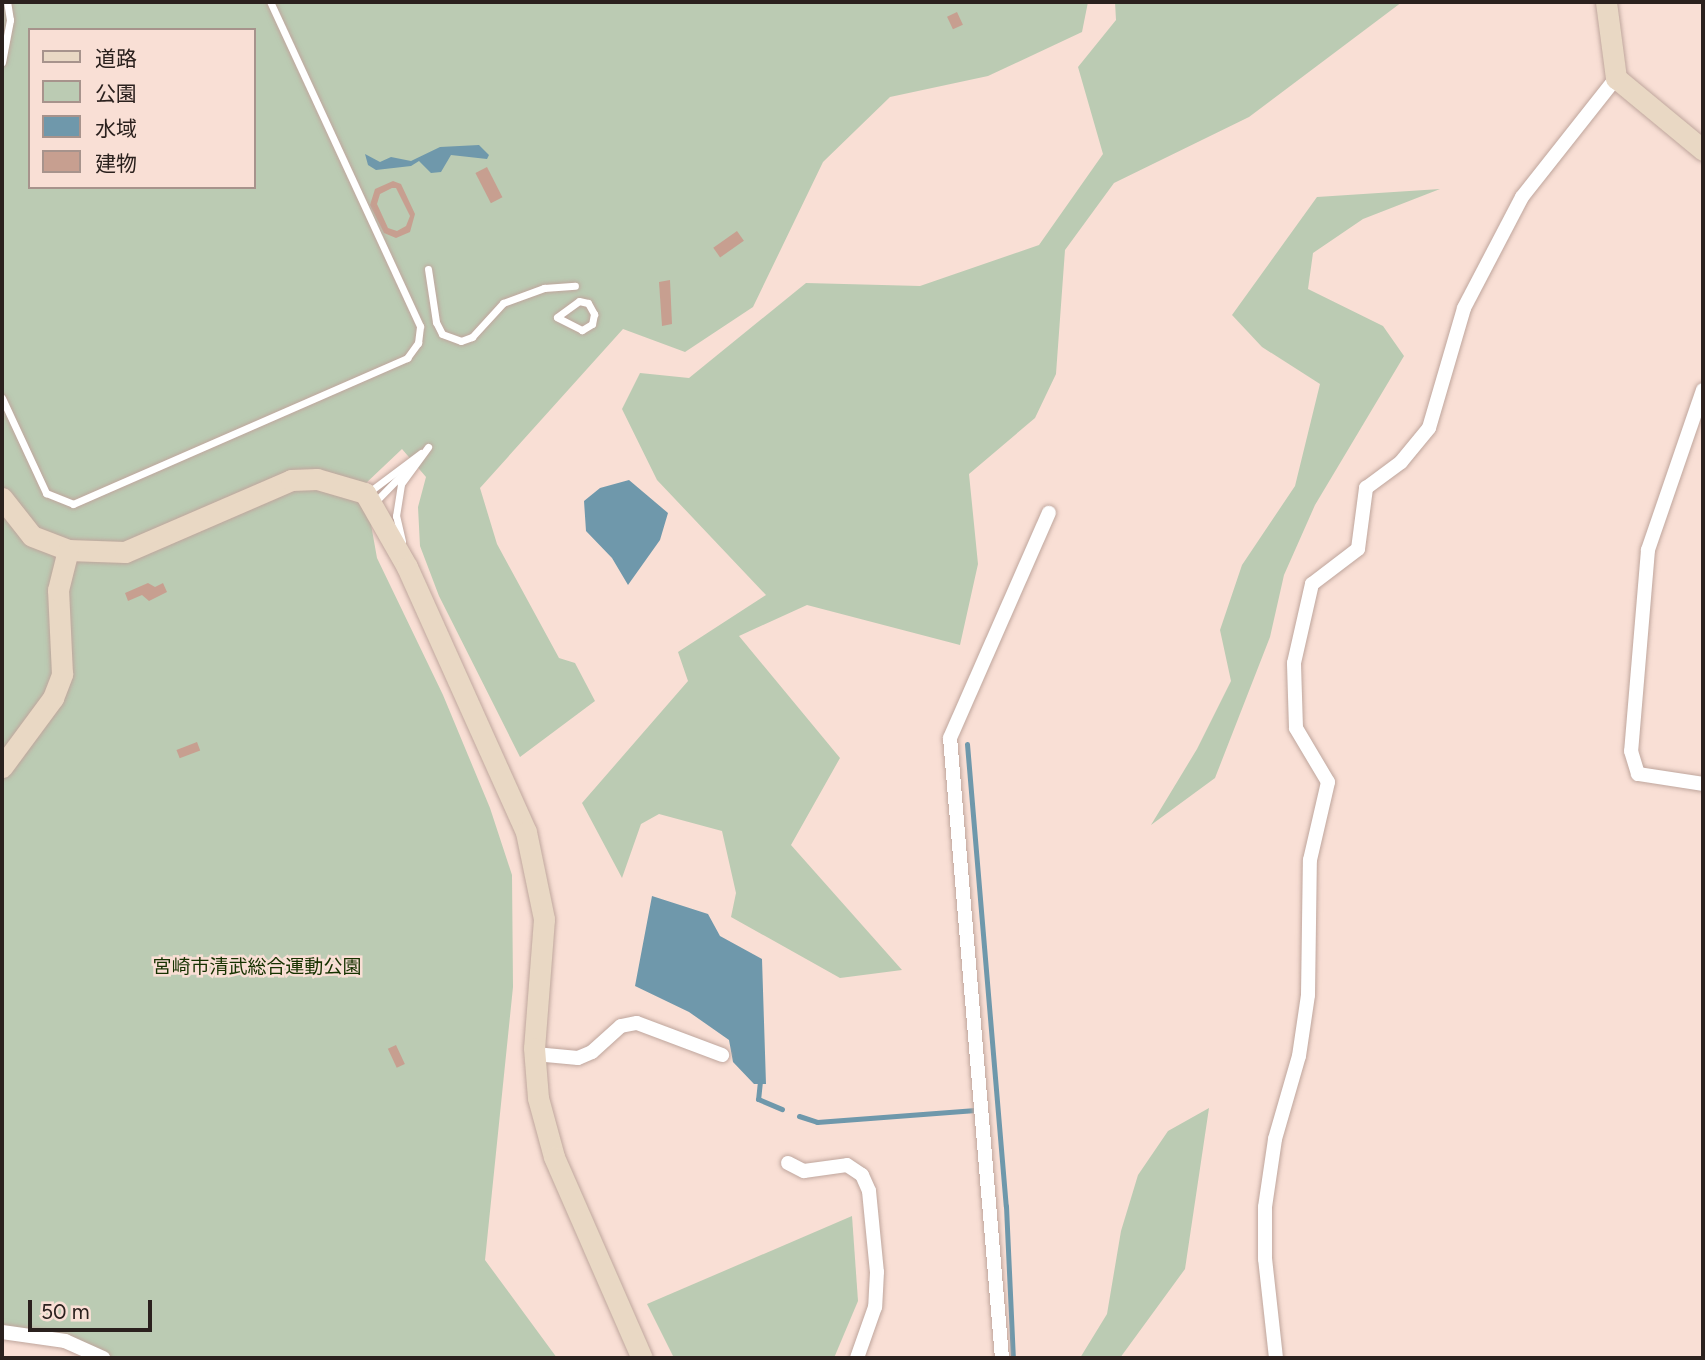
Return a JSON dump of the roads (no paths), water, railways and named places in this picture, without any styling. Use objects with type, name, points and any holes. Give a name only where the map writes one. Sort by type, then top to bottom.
[{"type":"street","points":[[1606,2],[1616,78],[1703,150]]},
{"type":"street","points":[[1276,1358],[1265,1259],[1265,1207],[1275,1139],[1299,1056],[1308,995],[1310,860],[1328,782],[1296,728],[1294,663],[1312,584],[1358,550],[1366,488],[1401,462],[1429,428],[1464,308],[1522,197],[1616,78]]},
{"type":"street","points":[[1703,390],[1648,550],[1631,751],[1637,774],[1703,784]]},
{"type":"street","points":[[2,498],[32,536],[68,550],[125,552],[291,480],[317,479],[369,499],[407,567],[526,832],[544,919],[535,1054],[538,1098],[554,1157],[642,1358]]},
{"type":"street","points":[[1002,1358],[950,738],[1049,513]]},
{"type":"street","points":[[2,767],[53,698],[62,674],[58,590],[68,550]]},
{"type":"street","points":[[535,1054],[578,1058],[592,1052],[621,1026],[637,1023],[722,1055]]},
{"type":"street","points":[[789,1163],[804,1171],[847,1165],[862,1175],[869,1191],[877,1272],[875,1307],[857,1358]]},
{"type":"street","points":[[2,1332],[65,1341],[103,1358]]},
{"type":"lane","points":[[2,62],[10,20],[7,2]]},
{"type":"lane","points":[[2,398],[47,493],[61,503],[73,504],[407,358],[418,343],[420,326],[270,2]]},
{"type":"lane","points":[[428,269],[436,322],[442,334],[461,341],[472,337],[503,303],[522,294],[560,284],[575,286]]},
{"type":"lane","points":[[579,301],[588,303],[594,314],[592,324],[582,330],[557,317],[579,301]]},
{"type":"lane","points":[[369,499],[376,489],[428,447]]},
{"type":"lane","points":[[369,499],[428,447]]},
{"type":"lane","points":[[407,567],[396,516],[401,484],[428,447]]},
{"type":"water","points":[[479,145],[489,155],[487,159],[451,155],[441,172],[431,173],[419,161],[411,166],[376,170],[368,165],[365,154],[380,162],[391,157],[411,161],[440,147]]},
{"type":"water","points":[[629,480],[668,513],[660,540],[628,585],[612,558],[586,531],[584,501],[600,488]]},
{"type":"water","points":[[652,896],[708,914],[720,936],[762,959],[766,1084],[754,1084],[733,1062],[729,1040],[689,1012],[635,986]]},
{"type":"waterway","points":[[967,744],[1006,1206],[1013,1358]]},
{"type":"waterway","points":[[760,1081],[758,1099],[782,1109]]},
{"type":"waterway","points":[[799,1116],[817,1122],[976,1110]]},
{"type":"park label","name":"宮崎市清武総合運動公園","points":[[257,967]]}]
